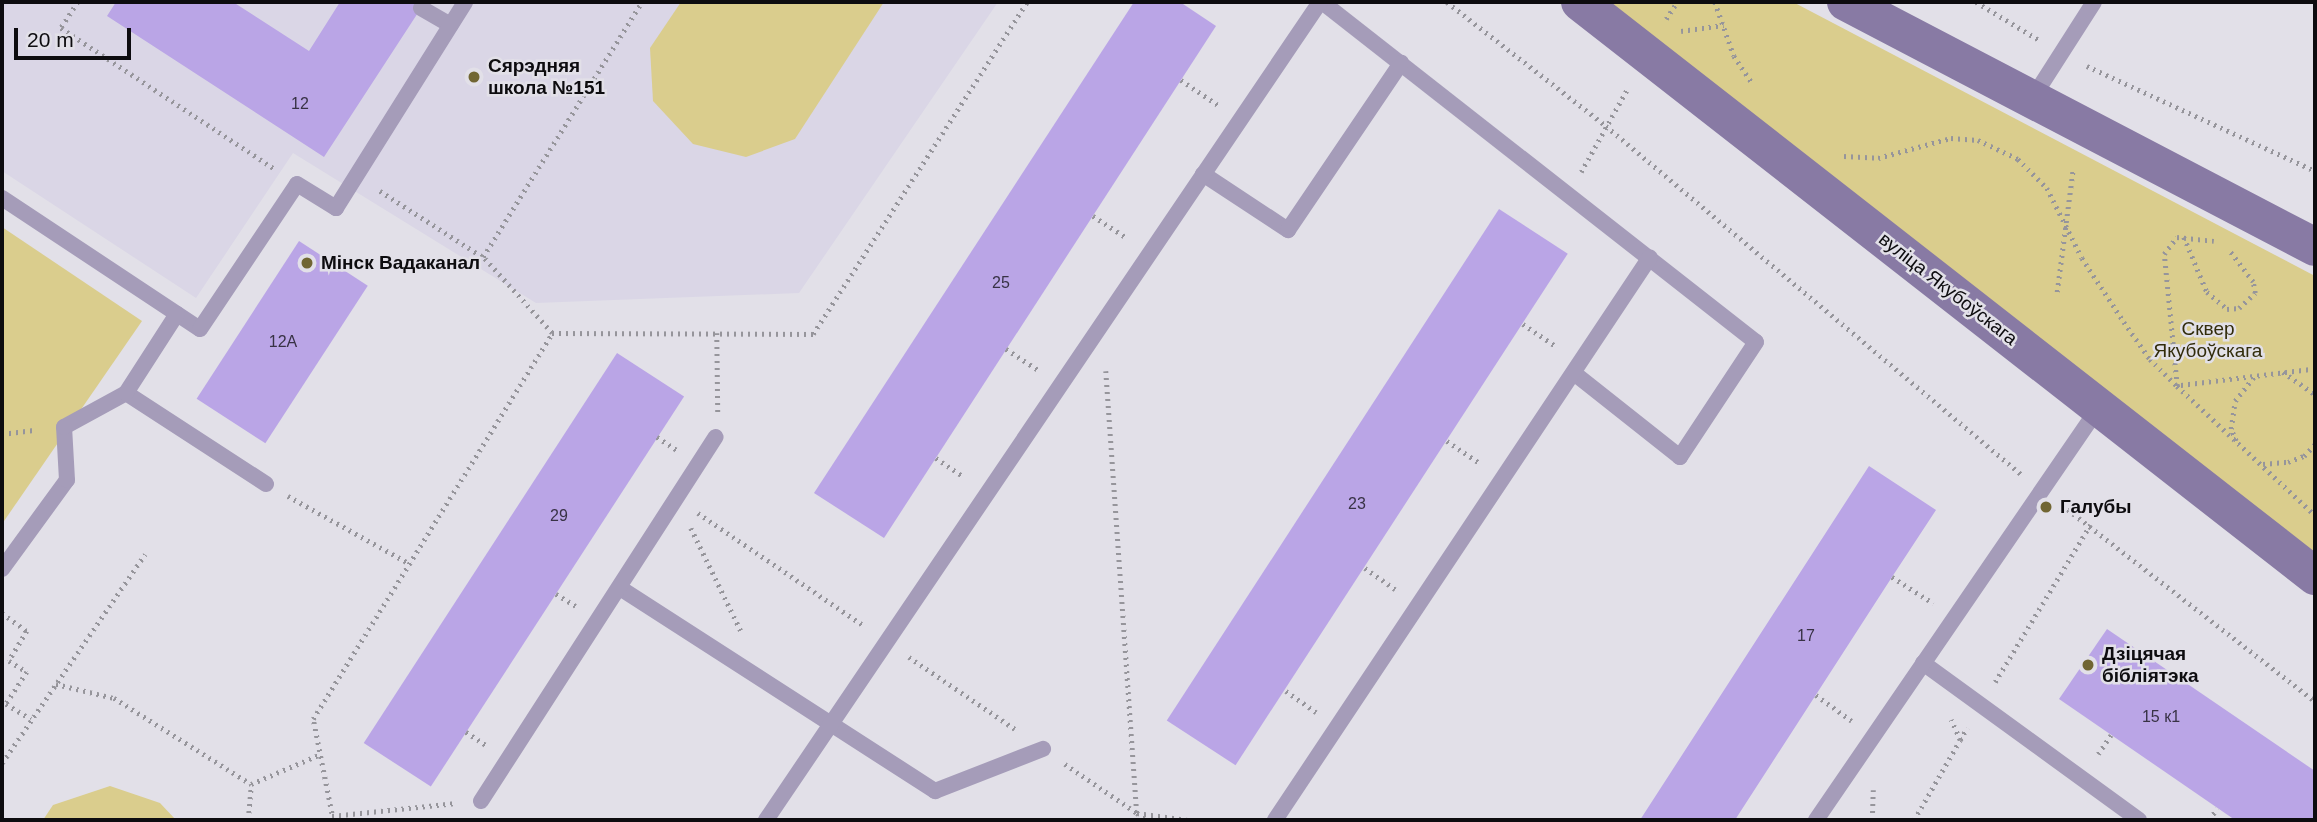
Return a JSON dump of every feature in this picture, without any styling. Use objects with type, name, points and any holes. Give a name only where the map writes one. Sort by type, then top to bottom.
[{"type":"main road","name":"вуліца Якубоўскага","points":[[1580,2],[2315,576]]},
{"type":"main road","points":[[1846,2],[2315,247]]},
{"type":"lane","points":[[2,198],[200,330],[297,184],[336,208],[465,2]]},
{"type":"lane","points":[[766,820],[830,720],[1321,2],[1650,257],[1755,342],[1680,457],[1577,368]]},
{"type":"lane","points":[[2032,99],[2094,2]]},
{"type":"lane","points":[[421,8],[450,25]]},
{"type":"lane","points":[[1203,174],[1289,230],[1401,64]]},
{"type":"lane","points":[[1275,820],[1650,257]]},
{"type":"lane","points":[[2,569],[67,480],[64,427],[126,393],[177,314]]},
{"type":"lane","points":[[126,393],[266,484]]},
{"type":"lane","points":[[1816,820],[2099,407]]},
{"type":"lane","points":[[481,801],[716,437]]},
{"type":"lane","points":[[620,588],[830,720],[935,791],[1043,749]]},
{"type":"lane","points":[[1923,663],[2139,820]]},
{"type":"path","points":[[78,2],[61,28],[297,184]]},
{"type":"path","points":[[483,257],[642,2]]},
{"type":"path","points":[[404,206],[483,257],[552,333],[813,334],[1027,2]]},
{"type":"path","points":[[1447,2],[1606,126],[2041,491],[2090,525],[2315,701]]},
{"type":"path","points":[[1715,2],[1734,56],[1759,93]]},
{"type":"path","points":[[1976,2],[2062,54],[2315,171]]},
{"type":"path","points":[[1569,194],[1656,35],[1724,25]]},
{"type":"path","points":[[1181,80],[1240,120]]},
{"type":"path","points":[[1832,154],[1878,158],[1937,140],[1978,140],[1998,146],[2035,172],[2068,232],[2137,341],[2178,386],[2315,515]]},
{"type":"path","points":[[2057,292],[2068,232],[2073,168]]},
{"type":"path","points":[[1093,216],[1149,252]]},
{"type":"path","points":[[2178,386],[2164,254],[2169,243],[2183,237],[2215,241],[2230,251],[2253,282],[2255,293],[2250,302],[2227,309],[2217,302],[2196,274],[2183,237]]},
{"type":"path","points":[[1103,321],[1137,813],[1145,820]]},
{"type":"path","points":[[1523,324],[1577,368]]},
{"type":"path","points":[[481,801],[333,818],[313,719],[552,333]]},
{"type":"path","points":[[717,333],[718,403]]},
{"type":"path","points":[[1006,349],[1060,384]]},
{"type":"path","points":[[2178,386],[2256,374],[2315,369]]},
{"type":"path","points":[[2283,372],[2315,394]]},
{"type":"path","points":[[2236,442],[2231,429],[2235,401],[2256,374]]},
{"type":"path","points":[[2,434],[64,427]]},
{"type":"path","points":[[1447,441],[1503,479]]},
{"type":"path","points":[[2261,464],[2288,463],[2304,456],[2315,444]]},
{"type":"path","points":[[936,458],[987,492]]},
{"type":"path","points":[[266,484],[410,564]]},
{"type":"path","points":[[1914,820],[2090,525]]},
{"type":"path","points":[[2,764],[145,554]]},
{"type":"path","points":[[1365,568],[1418,606]]},
{"type":"path","points":[[1892,577],[1955,617]]},
{"type":"path","points":[[2,613],[27,631],[9,661],[27,672],[6,704],[31,719]]},
{"type":"path","points":[[1923,663],[1960,740]]},
{"type":"path","points":[[56,684],[114,698],[251,783]]},
{"type":"path","points":[[1816,695],[1873,736]]},
{"type":"path","points":[[251,783],[321,754]]},
{"type":"path","points":[[248,820],[251,783]]},
{"type":"path","points":[[2208,820],[2217,808]]},
{"type":"shaded area","name":"Сярэдняя школа №151","points":[[2,2],[998,2],[799,293],[536,303],[293,153],[196,298],[2,171]]},
{"type":"green space","points":[[681,2],[884,2],[795,139],[746,157],[693,144],[653,101],[650,48]]},
{"type":"green space","name":"Сквер Якубоўскага","points":[[1609,2],[1793,2],[2315,276],[2315,563]]},
{"type":"green space","points":[[2,227],[142,321],[2,524]]},
{"type":"green space","points":[[110,786],[160,803],[176,820],[43,820],[53,805]]},
{"type":"building","points":[[116,2],[233,2],[309,51],[340,2],[425,2],[324,157],[107,16]]},
{"type":"building","points":[[1134,2],[1180,2],[1216,26],[884,538],[814,493]]},
{"type":"building","points":[[1499,209],[1568,254],[1236,765],[1167,721]]},
{"type":"building","points":[[299,241],[368,286],[265,443],[197,399]]},
{"type":"building","points":[[617,353],[684,397],[431,787],[364,743]]},
{"type":"building","points":[[1869,466],[1936,510],[1735,820],[1640,820]]},
{"type":"building","points":[[2107,629],[2315,771],[2315,820],[2235,820],[2059,699]]},
{"type":"place","name":"Сярэдняя школа №151","points":[[474,77]]},
{"type":"place","name":"Мінск Вадаканал","points":[[307,263]]},
{"type":"place","name":"Галубы","points":[[2046,507]]},
{"type":"place","name":"Дзіцячая бібліятэка","points":[[2088,665]]}]
